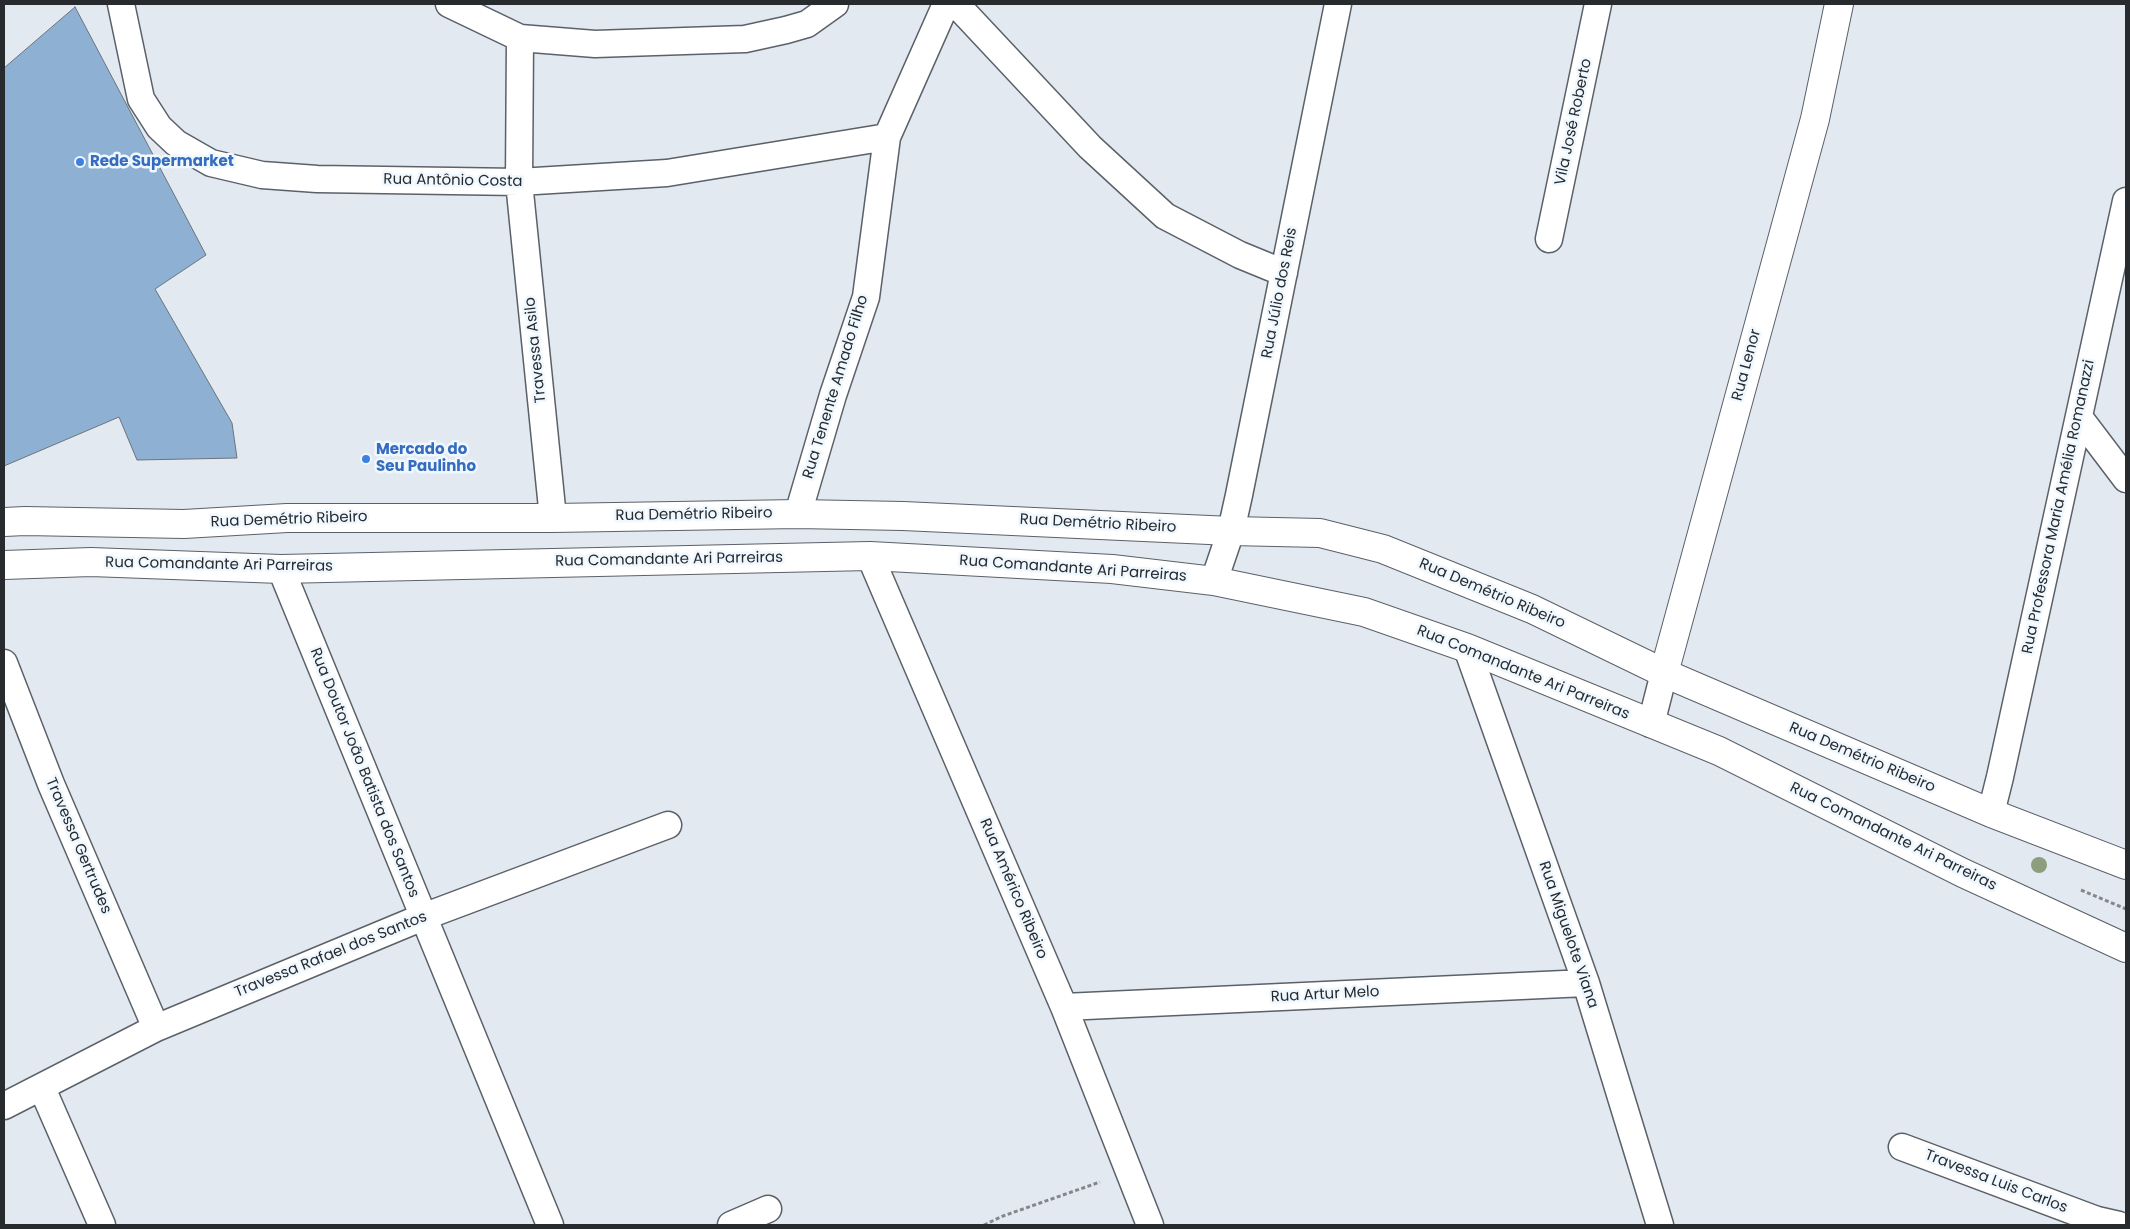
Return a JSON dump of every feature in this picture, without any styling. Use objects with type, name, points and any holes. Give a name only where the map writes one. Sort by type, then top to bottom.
[{"type":"main road","name":"Rua Lenor","points":[[1664,673],[1815,119],[1839,4]]},
{"type":"main road","name":"Rua Demétrio Ribeiro","points":[[4,522],[184,524],[287,518],[553,518],[798,514],[991,519],[1231,531],[1320,533],[1383,548],[1532,609],[1664,673],[1991,813],[2126,866]]},
{"type":"main road","name":"Rua Comandante Ari Parreiras","points":[[5,564],[91,562],[281,569],[870,556],[1112,569],[1214,581],[1364,612],[1467,648],[1719,751],[1963,873],[2126,948]]},
{"type":"street","name":"Rua Antônio Costa","points":[[121,4],[141,99],[159,127],[176,143],[211,163],[262,176],[317,179],[519,182],[667,173],[887,136]]},
{"type":"street","points":[[449,4],[520,38],[595,44],[744,39],[807,24],[835,4]]},
{"type":"street","name":"Rua Tenente Amado Filho","points":[[798,514],[833,395],[866,297],[887,136],[946,4]]},
{"type":"street","points":[[956,4],[1090,147],[1165,216],[1240,255],[1284,273]]},
{"type":"street","name":"Rua Júlio dos Reis","points":[[1214,581],[1231,531],[1338,4]]},
{"type":"street","name":"Vila José Roberto","points":[[1549,239],[1598,4]]},
{"type":"street","name":"Travessa Asilo","points":[[520,38],[519,182],[553,518]]},
{"type":"street","name":"Rua Professora Maria Amélia Romanazzi","points":[[1991,813],[2126,201]]},
{"type":"street","points":[[2079,417],[2126,479]]},
{"type":"street","name":"Rua Américo Ribeiro","points":[[870,556],[1064,1007],[1150,1225]]},
{"type":"street","name":"Rua Doutor João Batista dos Santos","points":[[281,569],[550,1225]]},
{"type":"street","name":"Rua Miguelote Viana","points":[[1467,648],[1586,983],[1660,1225]]},
{"type":"street","name":"Travessa Gertrudes","points":[[4,663],[51,784],[156,1028]]},
{"type":"street","name":"Rua Lenor","points":[[1651,724],[1664,673]]},
{"type":"street","name":"Travessa Rafael dos Santos","points":[[4,1106],[156,1028],[423,917],[668,825]]},
{"type":"street","name":"Rua Artur Melo","points":[[1064,1007],[1586,983]]},
{"type":"street","points":[[42,1088],[102,1225]]},
{"type":"street","name":"Travessa Luis Carlos","points":[[1902,1147],[2096,1220],[2119,1225]]},
{"type":"street","points":[[731,1225],[768,1209]]},
{"type":"path","points":[[984,1225],[1004,1216],[1129,1172]]},
{"type":"building","name":"Rede Supermarket","points":[[75,7],[206,255],[155,289],[232,423],[237,458],[137,460],[119,417],[4,466],[4,68]]},
{"type":"place","name":"Rede Supermarket","points":[[80,162]]},
{"type":"place","name":"Mercado do Seu Paulinho","points":[[366,459]]}]
